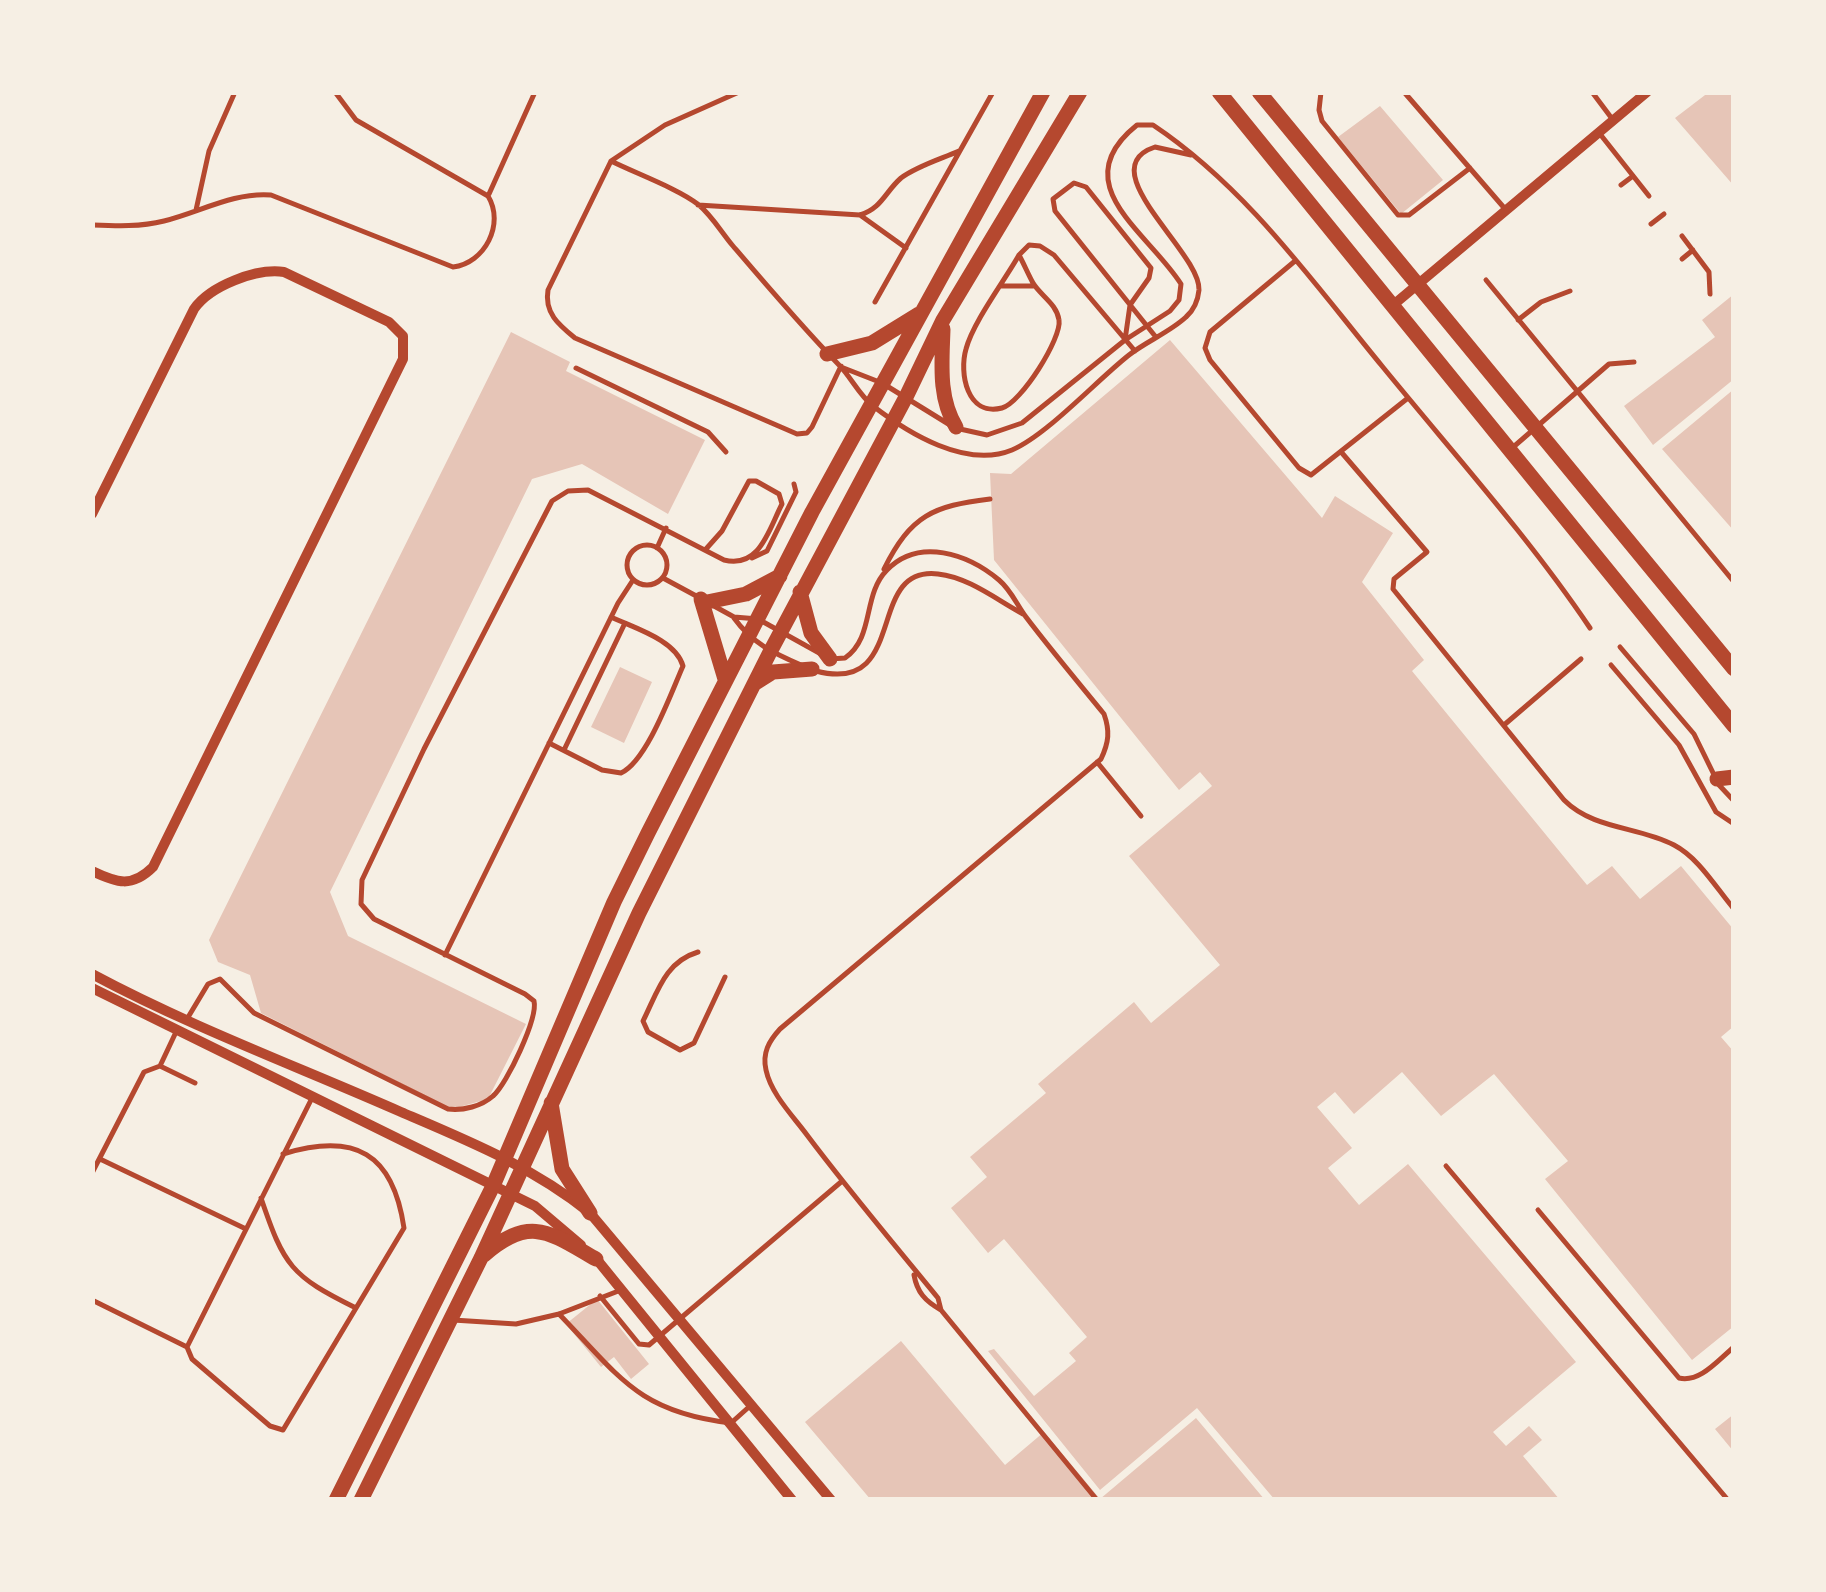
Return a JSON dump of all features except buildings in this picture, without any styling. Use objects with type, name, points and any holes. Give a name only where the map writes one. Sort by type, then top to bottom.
[{"type":"main road","points":[[336,1500],[492,1186],[614,902],[870,404],[1043,92]]},
{"type":"main road","points":[[361,1500],[524,1166],[551,1099],[639,913],[780,631],[906,398],[943,320],[1080,92]]},
{"type":"main road","points":[[1219,92],[1734,726]]},
{"type":"main road","points":[[1260,92],[1734,668]]},
{"type":"main road","points":[[827,354],[872,344],[920,314]]},
{"type":"main road","points":[[943,320],[941,379],[946,406],[956,427]]},
{"type":"main road","points":[[726,679],[704,600],[746,594],[780,576]]},
{"type":"main road","points":[[800,592],[811,633],[830,660]]},
{"type":"main road","points":[[754,684],[774,672],[812,670]]},
{"type":"main road","points":[[551,1099],[562,1169],[590,1213]]},
{"type":"main road","points":[[480,1258],[508,1236],[526,1230],[556,1236],[596,1258]]},
{"type":"street","points":[[1392,306],[1647,92]]},
{"type":"street","points":[[92,514],[194,309],[213,290],[268,272],[284,272],[389,322],[404,336],[403,358],[153,867],[139,879],[123,884],[92,871]]},
{"type":"street","points":[[92,974],[524,1166],[590,1213],[831,1500]]},
{"type":"street","points":[[92,988],[535,1206],[596,1258],[792,1500]]},
{"type":"lane","points":[[196,210],[209,152],[235,92]]},
{"type":"lane","points":[[92,225],[130,227],[253,194],[271,195],[453,267],[473,261],[484,251],[494,218],[488,196],[356,120],[335,92]]},
{"type":"lane","points":[[488,196],[535,92]]},
{"type":"lane","points":[[738,92],[665,125],[610,161],[548,290],[546,304],[560,326],[575,338],[802,434],[812,427],[840,366]]},
{"type":"lane","points":[[875,302],[992,92]]},
{"type":"lane","points":[[1321,92],[1322,122],[1398,215],[1409,215],[1470,168]]},
{"type":"lane","points":[[1404,92],[1506,210]]},
{"type":"lane","points":[[1592,92],[1612,120]]},
{"type":"lane","points":[[840,366],[882,383],[956,427],[987,435],[1013,428],[1145,324],[1164,316],[1179,300],[1181,284],[1108,191],[1108,162],[1119,141],[1145,123],[1165,133],[1236,191],[1408,398],[1590,628]]},
{"type":"lane","points":[[1598,132],[1649,196]]},
{"type":"lane","points":[[698,204],[870,404],[959,452],[973,456],[1005,453],[1034,438],[1135,351],[1188,316],[1198,299],[1198,277],[1144,201],[1134,181],[1134,164],[1154,146],[1191,155]]},
{"type":"lane","points":[[610,161],[698,204],[860,215],[880,205],[894,185],[908,174],[959,151]]},
{"type":"lane","points":[[1621,185],[1633,176]]},
{"type":"lane","points":[[1125,340],[1130,305],[1149,278],[1151,268],[1086,188],[1068,185],[1053,199],[1055,212],[1130,305],[1145,324],[1155,336]]},
{"type":"lane","points":[[1652,224],[1664,214]]},
{"type":"lane","points":[[860,215],[906,248]]},
{"type":"lane","points":[[1682,236],[1709,272],[1710,294]]},
{"type":"lane","points":[[1019,255],[1034,286],[1058,313],[1057,336],[1013,402],[1002,408],[987,408],[969,394],[962,370],[967,344],[1019,255],[1029,245],[1047,248],[1135,351]]},
{"type":"lane","points":[[1682,260],[1693,250]]},
{"type":"lane","points":[[1295,261],[1210,332],[1206,355],[1304,473],[1314,475],[1408,398]]},
{"type":"lane","points":[[1486,280],[1734,582]]},
{"type":"lane","points":[[1001,286],[1034,286]]},
{"type":"lane","points":[[1518,320],[1542,302],[1570,291]]},
{"type":"lane","points":[[1508,450],[1614,362],[1634,362]]},
{"type":"lane","points":[[576,368],[708,432],[726,452]]},
{"type":"lane","points":[[1342,453],[1428,552],[1394,579],[1393,589],[1574,810],[1680,848],[1734,909]]},
{"type":"lane","points":[[706,549],[722,531],[745,485],[756,481],[776,490],[782,498],[750,559]]},
{"type":"lane","points":[[187,1018],[208,984],[220,980],[254,1012],[448,1110],[482,1102],[498,1091],[535,1014],[534,1001],[368,914],[361,904],[362,880],[424,750],[552,500],[568,491],[588,490],[733,562],[767,551],[796,492],[794,484]]},
{"type":"lane","points":[[663,578],[734,617],[758,619],[830,660],[845,658],[860,643],[878,580],[898,542],[920,518],[955,503],[990,499]]},
{"type":"lane","points":[[633,580],[651,585],[663,578],[667,565],[658,548],[666,528]]},
{"type":"lane","points":[[445,955],[611,616],[633,580],[627,562],[633,551],[644,546],[658,548]]},
{"type":"lane","points":[[878,580],[902,558],[941,551],[998,579],[1104,714],[1110,729],[1107,746],[1097,762],[770,1040],[764,1055],[772,1086],[842,1182],[938,1298],[941,1310]]},
{"type":"lane","points":[[734,617],[748,637],[770,652],[833,675],[858,672],[872,656],[905,584],[924,574],[939,574],[969,584],[1025,616]]},
{"type":"lane","points":[[549,743],[602,770],[614,774],[629,770],[674,688],[683,666],[679,654],[611,616]]},
{"type":"lane","points":[[564,750],[625,623]]},
{"type":"lane","points":[[1620,647],[1694,734],[1725,778],[1734,801]]},
{"type":"lane","points":[[1504,724],[1581,658]]},
{"type":"lane","points":[[1611,665],[1679,745],[1716,812],[1734,824]]},
{"type":"lane","points":[[1097,762],[1141,816]]},
{"type":"lane","points":[[698,952],[672,964],[643,1021],[648,1032],[680,1050],[688,1048],[694,1043],[725,977]]},
{"type":"lane","points":[[160,1066],[178,1030]]},
{"type":"lane","points":[[92,1173],[146,1070],[160,1066],[195,1083]]},
{"type":"lane","points":[[186,1347],[313,1096]]},
{"type":"lane","points":[[92,1300],[186,1347],[192,1359],[257,1415],[270,1426],[283,1430],[403,1234],[404,1222],[388,1175],[377,1160],[337,1145],[316,1144],[284,1154]]},
{"type":"lane","points":[[100,1158],[246,1229]]},
{"type":"lane","points":[[1446,1166],[1728,1500]]},
{"type":"lane","points":[[600,1296],[639,1344],[649,1345],[842,1182]]},
{"type":"lane","points":[[261,1198],[276,1243],[288,1263],[318,1289],[356,1308]]},
{"type":"lane","points":[[1538,1210],[1679,1378],[1699,1376],[1734,1347]]},
{"type":"lane","points":[[914,1272],[916,1289],[929,1304],[941,1310],[1097,1500]]},
{"type":"lane","points":[[450,1320],[516,1324],[560,1314],[622,1290]]},
{"type":"lane","points":[[560,1314],[634,1392],[674,1413],[730,1423],[752,1404]]}]
